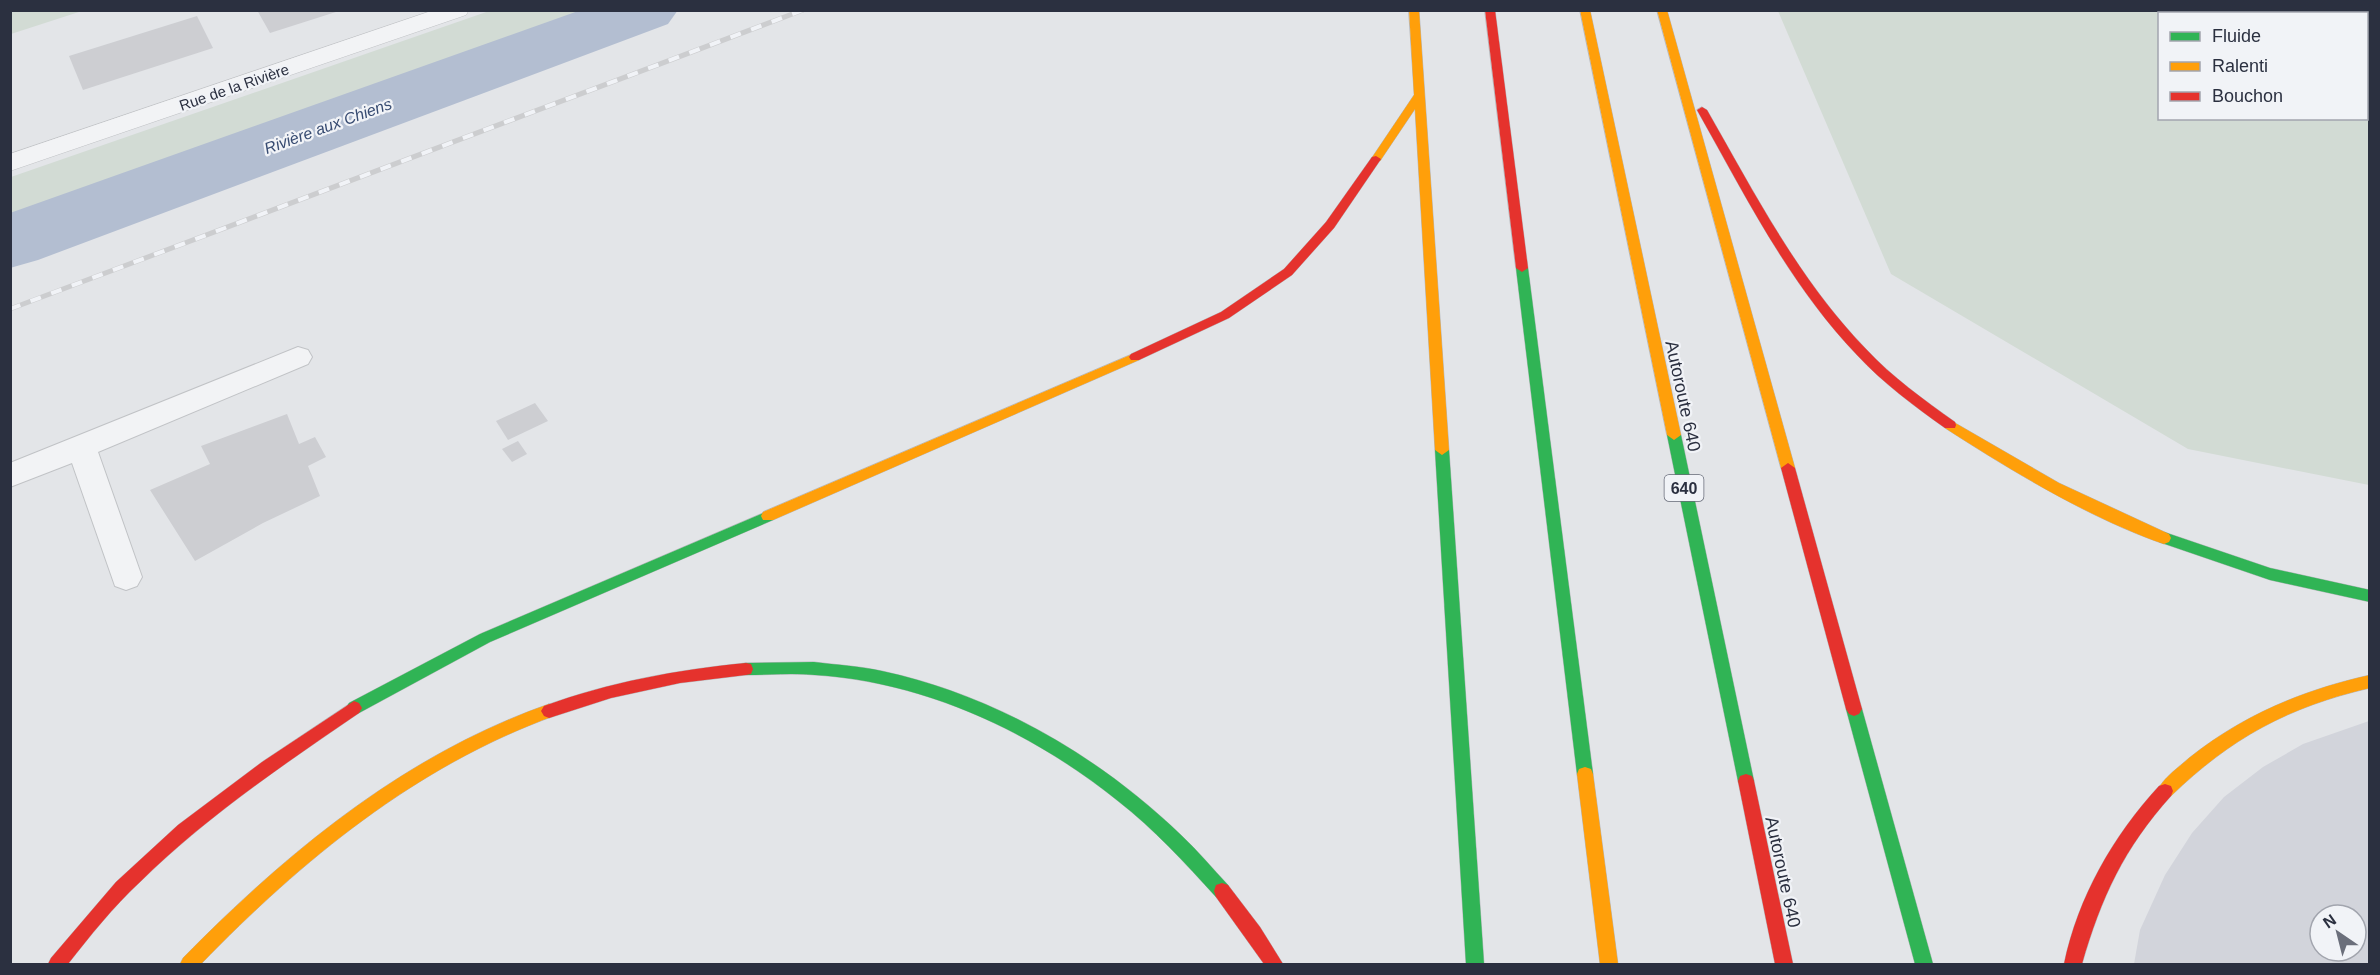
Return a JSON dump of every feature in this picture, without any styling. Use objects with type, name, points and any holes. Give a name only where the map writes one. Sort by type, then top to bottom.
[{"type":"highway","points":[[1414,10],[1441,405],[1474,964]]},
{"type":"highway","points":[[1490,10],[1609,964]]},
{"type":"highway","name":"Autoroute 640","points":[[1585,10],[1784,964]]},
{"type":"highway","points":[[1662,10],[1924,964]]},
{"type":"highway","points":[[1679,72],[1783,250],[1814,296],[1847,337],[1913,399],[2003,459],[2133,527],[2262,572],[2370,596]]},
{"type":"highway","points":[[57,964],[92,921],[133,877],[199,819],[252,777],[359,705],[485,638],[1165,344],[1198,329],[1250,300],[1288,272],[1318,240],[1419,96]]},
{"type":"highway","points":[[189,964],[235,916],[297,860],[353,815],[407,779],[472,744],[535,715],[601,693],[660,678],[721,670],[785,669],[840,672],[893,680],[948,697],[1002,718],[1050,745],[1100,776],[1146,812],[1191,854],[1228,898],[1274,964]]},
{"type":"highway","points":[[2073,964],[2087,915],[2125,839],[2184,770],[2218,742],[2298,700],[2338,687],[2370,681]]},
{"type":"street","name":"Rue de la Rivière","points":[[10,163],[459,10]]},
{"type":"lane","points":[[10,476],[298,357]]},
{"type":"lane","points":[[81,446],[126,577]]},
{"type":"shaded area","points":[[11,10],[82,10],[82,11],[11,34]]},
{"type":"shaded area","points":[[492,10],[634,11],[11,243],[11,177]]},
{"type":"shaded area","points":[[1778,11],[2369,11],[2369,485],[2188,449],[1891,274]]},
{"type":"shaded area","points":[[2369,721],[2369,964],[2134,964],[2140,930],[2165,875],[2192,833],[2224,797],[2263,767],[2303,744]]},
{"type":"building","points":[[257,10],[339,10],[339,11],[270,33]]},
{"type":"building","points":[[197,16],[213,48],[83,90],[69,56]]},
{"type":"building","points":[[535,403],[548,421],[508,440],[496,421]]},
{"type":"building","points":[[287,414],[299,444],[315,437],[326,457],[308,466],[320,496],[263,523],[195,561],[150,490],[210,464],[201,446]]},
{"type":"building","points":[[518,441],[527,454],[512,462],[502,449]]},
{"type":"waterway","name":"Rivière aux Chiens","points":[[10,242],[645,10]]},
{"type":"railway","points":[[10,309],[803,10]]},
{"type":"traffic: fast","points":[[1522,268],[1585,774]]},
{"type":"traffic: fast","points":[[1674,435],[1746,781]]},
{"type":"traffic: fast","points":[[1442,450],[1475,964]]},
{"type":"traffic: fast","points":[[354,708],[485,638],[768,516]]},
{"type":"traffic: fast","points":[[2164,538],[2270,574],[2370,596]]},
{"type":"traffic: fast","points":[[746,669],[814,668],[881,678],[947,696],[1010,722],[1069,756],[1125,796],[1176,841],[1222,891]]},
{"type":"traffic: fast","points":[[1854,709],[1924,964]]},
{"type":"traffic: slow","points":[[1414,10],[1442,450]]},
{"type":"traffic: slow","points":[[1585,10],[1674,435]]},
{"type":"traffic: slow","points":[[1662,10],[1788,468]]},
{"type":"traffic: slow","points":[[1376,159],[1419,96]]},
{"type":"traffic: slow","points":[[768,516],[1135,357]]},
{"type":"traffic: slow","points":[[1950,425],[2054,487],[2164,538]]},
{"type":"traffic: slow","points":[[2165,791],[2210,751],[2258,720],[2312,697],[2370,681]]},
{"type":"traffic: slow","points":[[189,964],[281,875],[312,848],[378,799],[453,755],[500,731],[549,711]]},
{"type":"traffic: slow","points":[[1585,774],[1609,964]]},
{"type":"traffic: jam","points":[[1490,10],[1522,268]]},
{"type":"traffic: jam","points":[[1702,110],[1756,206],[1815,298],[1872,363],[1904,391],[1950,425]]},
{"type":"traffic: jam","points":[[1135,357],[1225,315],[1288,272],[1330,225],[1376,159]]},
{"type":"traffic: jam","points":[[1788,468],[1854,709]]},
{"type":"traffic: jam","points":[[549,711],[611,691],[680,676],[746,669]]},
{"type":"traffic: jam","points":[[57,964],[122,888],[184,831],[268,767],[354,708]]},
{"type":"traffic: jam","points":[[1746,781],[1784,964]]},
{"type":"traffic: jam","points":[[2073,964],[2088,916],[2107,871],[2132,830],[2165,791]]},
{"type":"traffic: jam","points":[[1222,891],[1274,964]]}]
